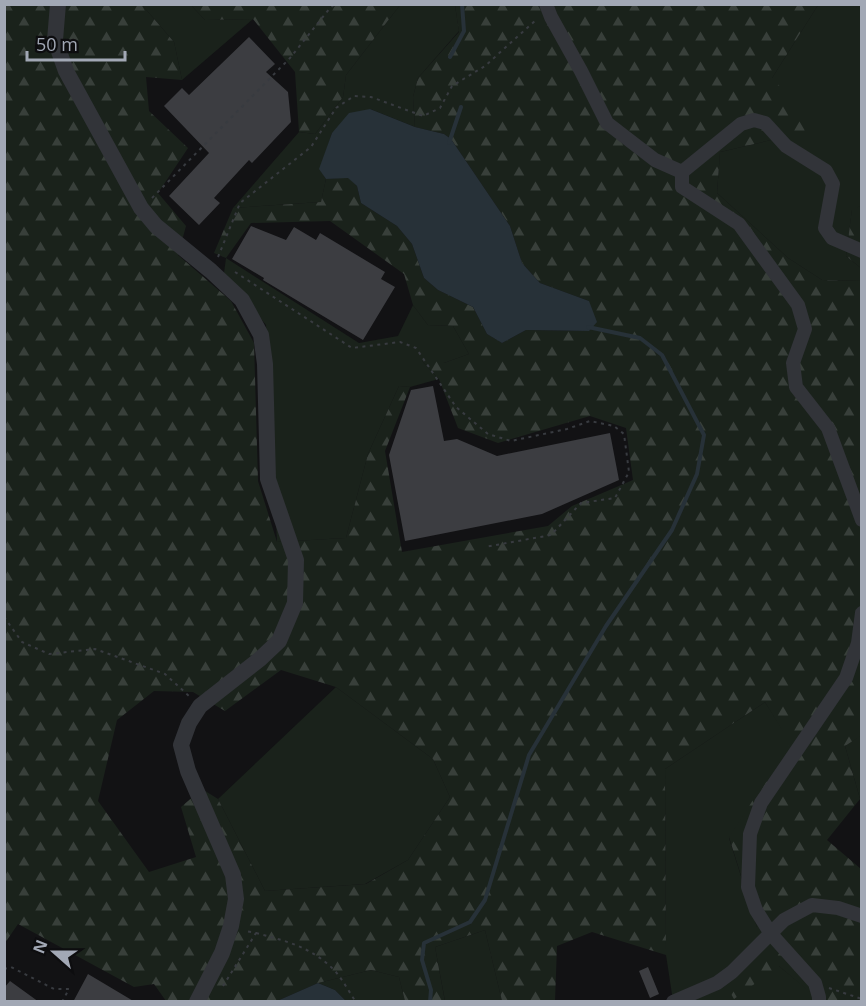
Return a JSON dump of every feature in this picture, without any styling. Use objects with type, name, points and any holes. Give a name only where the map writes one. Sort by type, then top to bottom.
[{"type":"street","points":[[58,4],[55,40],[66,70],[141,208],[156,226],[214,269],[242,300],[261,335],[266,364],[268,479],[296,560],[296,603],[279,641],[260,659],[200,706],[189,723],[181,745],[188,771],[233,875],[236,899],[231,926],[222,953],[197,1002]]},
{"type":"street","points":[[546,4],[607,123],[655,160],[682,172]]},
{"type":"street","points":[[682,172],[741,124],[754,120],[765,123],[786,146],[826,171],[833,184],[825,228],[832,238],[861,251]]},
{"type":"street","points":[[682,172],[682,187],[739,224],[798,305],[805,329],[793,363],[796,387],[828,428],[861,520]]},
{"type":"street","points":[[819,1002],[815,983],[771,934],[756,910],[748,887],[750,834],[761,803],[846,678],[858,643],[861,613]]},
{"type":"street","points":[[673,1002],[717,983],[732,972],[784,920],[812,905],[838,908],[861,916]]},
{"type":"path","points":[[141,208],[291,58],[335,4]]},
{"type":"path","points":[[484,547],[551,535],[581,503],[615,498],[629,472],[624,434],[614,426],[590,421],[567,429],[511,441],[488,434],[456,407],[416,348],[400,342],[352,348],[229,268],[214,269],[240,203],[311,147],[336,108],[354,96],[371,97],[423,116],[440,108],[452,86],[485,66],[538,18]]},
{"type":"path","points":[[4,617],[22,642],[49,654],[95,649],[105,652],[165,674],[200,706]]},
{"type":"path","points":[[256,933],[293,943],[314,953],[335,971],[356,1002]]},
{"type":"path","points":[[4,969],[11,967],[54,989],[69,989],[62,1002]]},
{"type":"path","points":[[815,983],[861,999]]},
{"type":"green space","points":[[5,5],[142,5],[174,42],[182,80],[146,77],[149,111],[188,148],[158,193],[186,226],[178,255],[231,301],[254,343],[258,481],[277,542],[346,538],[368,454],[399,386],[410,387],[385,451],[402,552],[548,526],[572,506],[633,480],[626,428],[590,416],[498,443],[458,428],[439,379],[422,361],[429,352],[444,363],[469,354],[453,326],[428,325],[413,305],[404,274],[330,221],[251,223],[226,258],[214,253],[233,208],[321,202],[326,179],[348,177],[357,186],[361,203],[397,226],[412,244],[424,278],[438,290],[473,307],[487,334],[502,343],[526,330],[589,331],[589,301],[540,283],[522,263],[510,226],[451,139],[444,134],[415,127],[413,97],[418,78],[459,32],[455,5],[818,5],[772,78],[813,122],[789,147],[771,140],[720,152],[717,193],[788,258],[822,280],[861,281],[862,735],[845,746],[860,799],[827,840],[861,869],[861,1001],[811,1001],[811,993],[779,966],[734,999],[715,967],[757,927],[729,837],[790,743],[765,702],[665,769],[666,955],[592,932],[557,946],[555,1001],[502,1001],[485,930],[435,947],[445,1002],[405,1001],[399,977],[371,970],[318,983],[277,1001],[166,1001],[154,984],[134,987],[18,924],[5,943]],"holes":[[[281,670],[336,687],[433,759],[450,797],[408,860],[366,884],[265,891],[218,799],[202,789],[181,807],[196,857],[149,872],[98,801],[117,720],[154,691],[193,692],[225,711]]]},
{"type":"green space","points":[[142,5],[191,5],[205,20],[253,19],[182,80],[174,42]]},
{"type":"green space","points":[[191,5],[400,5],[346,75],[343,97],[315,134],[299,132],[295,72],[253,19],[205,20]]},
{"type":"green space","points":[[400,5],[455,5],[459,31],[418,78],[413,97],[415,127],[370,109],[332,133],[320,169],[326,179],[321,202],[233,208],[299,132],[315,134],[343,97],[346,75]]},
{"type":"green space","points":[[818,5],[861,5],[861,206],[852,210],[846,256],[861,268],[861,281],[822,280],[788,258],[717,193],[720,152],[771,140],[772,78]]},
{"type":"green space","points":[[861,206],[861,268],[846,256],[852,209]]},
{"type":"green space","points":[[226,258],[359,343],[398,336],[413,305],[428,325],[453,326],[469,354],[444,363],[422,361],[439,379],[410,387],[399,386],[368,454],[346,538],[277,542],[266,325],[224,273]]},
{"type":"green space","points":[[336,687],[433,759],[450,797],[408,860],[365,884],[265,891],[218,799]]},
{"type":"green space","points":[[765,702],[791,743],[729,838],[757,927],[779,966],[812,993],[811,1001],[673,1001],[666,955],[665,769]]},
{"type":"green space","points":[[861,735],[861,799],[860,799],[845,746]]},
{"type":"green space","points":[[485,930],[502,1001],[445,1001],[435,947]]},
{"type":"green space","points":[[371,970],[399,977],[405,1001],[346,1001],[335,990],[318,983]]},
{"type":"shaded area","points":[[370,109],[415,127],[444,134],[451,139],[510,226],[522,263],[540,283],[589,301],[597,322],[589,331],[526,330],[502,343],[487,334],[473,307],[438,290],[424,278],[412,244],[397,226],[361,203],[357,186],[348,178],[326,179],[319,169],[332,133],[349,113]]},
{"type":"shaded area","points":[[318,983],[335,990],[346,1001],[277,1001]]},
{"type":"building","points":[[249,37],[275,64],[266,72],[288,92],[291,122],[252,163],[249,160],[214,198],[220,203],[199,225],[169,196],[209,153],[164,106],[182,88],[189,95]]},
{"type":"building","points":[[251,226],[286,240],[294,227],[316,240],[320,233],[385,272],[381,279],[395,287],[363,340],[232,259]]},
{"type":"building","points":[[433,386],[444,441],[457,439],[497,456],[610,433],[619,480],[542,514],[405,541],[389,455],[411,390]]},
{"type":"building","points":[[648,967],[659,994],[650,998],[639,971]]},
{"type":"building","points":[[88,974],[135,1002],[73,1002]]},
{"type":"building","points":[[10,981],[39,1002],[4,1002],[4,988]]},
{"type":"waterway","points":[[450,57],[464,31],[462,4]]},
{"type":"waterway","points":[[449,143],[461,107]]},
{"type":"waterway","points":[[430,1002],[431,990],[422,960],[424,943],[470,922],[485,900],[529,755],[606,626],[672,530],[697,474],[704,435],[662,355],[640,338],[588,327]]}]
